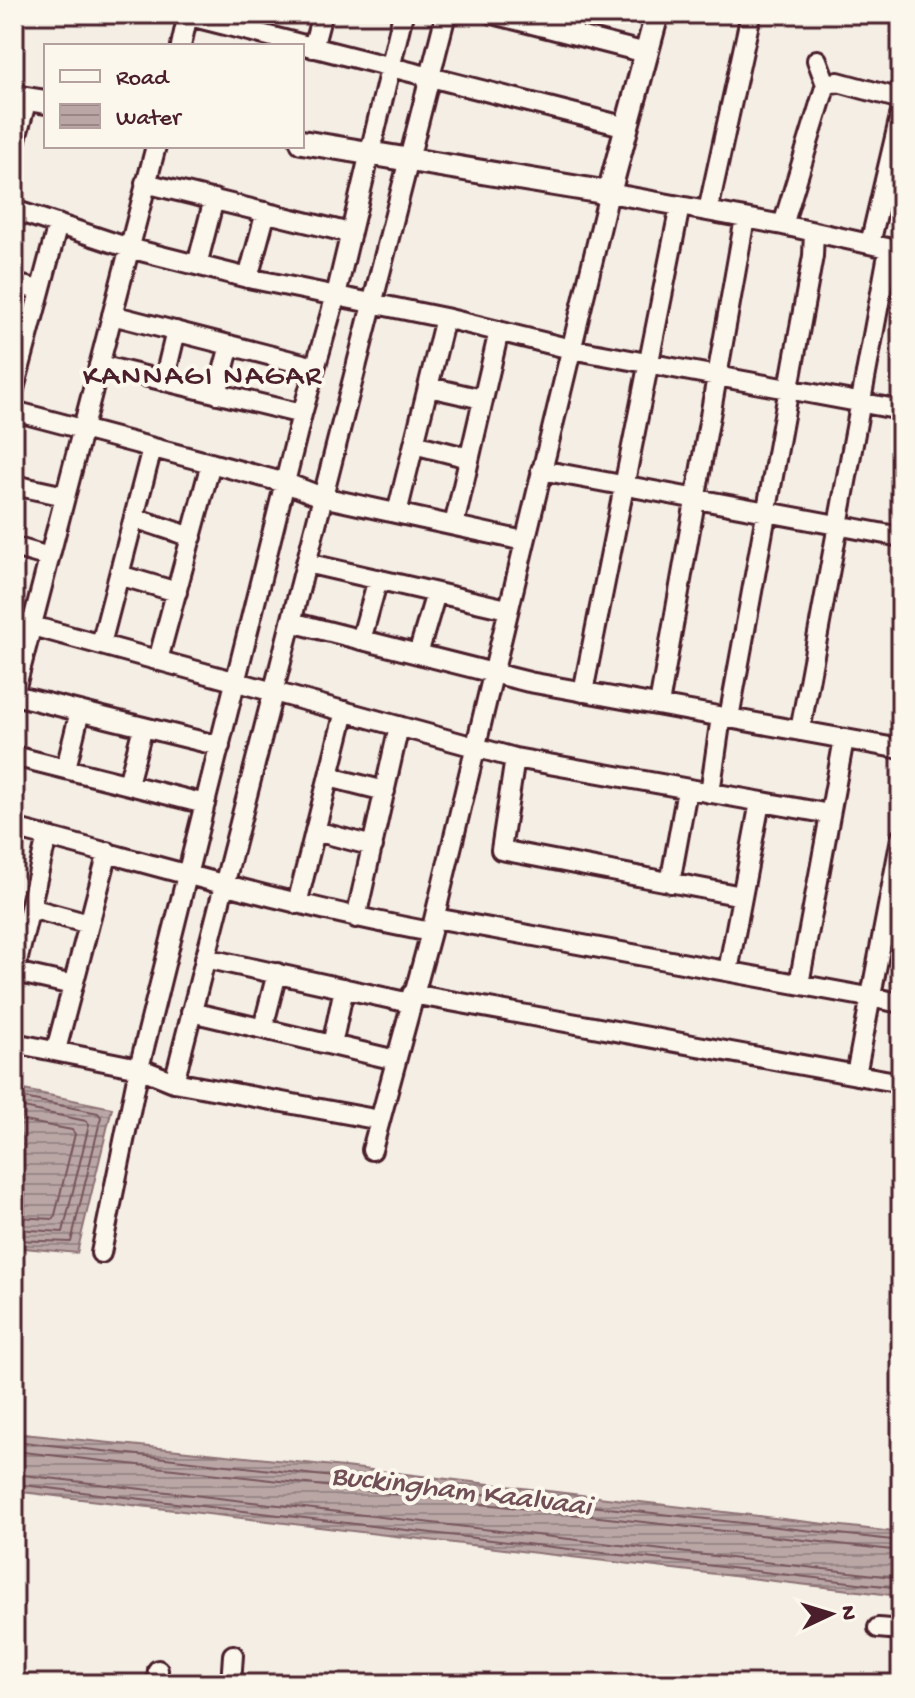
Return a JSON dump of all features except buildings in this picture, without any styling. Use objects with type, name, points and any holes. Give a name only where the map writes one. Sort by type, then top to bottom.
[{"type":"street","points":[[313,48],[322,14]]},
{"type":"street","points":[[101,1253],[139,1068],[302,414],[336,295],[403,14]]},
{"type":"street","points":[[174,1082],[446,14]]},
{"type":"street","points":[[493,14],[518,17],[646,53]]},
{"type":"street","points":[[571,34],[576,14]]},
{"type":"street","points":[[372,1150],[433,925],[609,193],[657,14]]},
{"type":"street","points":[[708,211],[751,14]]},
{"type":"street","points":[[181,44],[186,15],[256,23],[304,44]]},
{"type":"street","points":[[304,44],[627,127]]},
{"type":"street","points":[[783,225],[826,84],[817,60]]},
{"type":"street","points":[[826,84],[838,82],[901,99]]},
{"type":"street","points":[[14,146],[29,99]]},
{"type":"street","points":[[870,244],[901,112]]},
{"type":"street","points":[[304,142],[708,211],[895,250],[860,402],[800,731]]},
{"type":"street","points":[[155,148],[49,557],[23,623],[14,695],[220,746]]},
{"type":"street","points":[[145,183],[350,233]]},
{"type":"street","points":[[197,265],[214,199]]},
{"type":"street","points":[[583,692],[646,363],[680,206]]},
{"type":"street","points":[[14,210],[129,248],[248,278],[445,318],[571,349],[901,410]]},
{"type":"street","points":[[248,278],[266,212]]},
{"type":"street","points":[[659,705],[745,218]]},
{"type":"street","points":[[14,389],[19,351],[58,224]]},
{"type":"street","points":[[710,793],[789,389],[814,232]]},
{"type":"street","points":[[14,284],[40,290]]},
{"type":"street","points":[[112,315],[315,367]]},
{"type":"street","points":[[397,513],[445,318]]},
{"type":"street","points":[[164,381],[176,331]]},
{"type":"street","points":[[454,525],[499,331]]},
{"type":"street","points":[[217,394],[230,345]]},
{"type":"street","points":[[99,365],[302,414]]},
{"type":"street","points":[[429,387],[482,399]]},
{"type":"street","points":[[14,411],[286,483],[322,497],[524,541]]},
{"type":"street","points":[[414,444],[469,458]]},
{"type":"street","points":[[101,644],[152,448]]},
{"type":"street","points":[[158,660],[211,463]]},
{"type":"street","points":[[541,470],[901,537]]},
{"type":"street","points":[[14,485],[65,496]]},
{"type":"street","points":[[134,518],[192,537]]},
{"type":"street","points":[[14,547],[49,557]]},
{"type":"street","points":[[306,563],[507,609]]},
{"type":"street","points":[[119,575],[177,592]]},
{"type":"street","points":[[361,640],[378,579]]},
{"type":"street","points":[[418,654],[436,593]]},
{"type":"street","points":[[291,622],[492,673],[583,692],[901,749]]},
{"type":"street","points":[[23,623],[515,758],[830,814]]},
{"type":"street","points":[[66,768],[80,711]]},
{"type":"street","points":[[297,904],[345,711]]},
{"type":"street","points":[[356,918],[399,726]]},
{"type":"street","points":[[128,784],[143,727]]},
{"type":"street","points":[[799,984],[844,739]]},
{"type":"street","points":[[14,756],[205,804]]},
{"type":"street","points":[[515,758],[501,850],[742,896]]},
{"type":"street","points":[[329,777],[385,791]]},
{"type":"street","points":[[670,883],[687,790]]},
{"type":"street","points":[[728,971],[760,802]]},
{"type":"street","points":[[14,828],[356,918],[433,925],[728,971],[901,1003]]},
{"type":"street","points":[[315,831],[373,846]]},
{"type":"street","points":[[47,837],[14,973],[73,985]]},
{"type":"street","points":[[856,1075],[901,838]]},
{"type":"street","points":[[56,1050],[108,852]]},
{"type":"street","points":[[30,908],[89,924]]},
{"type":"street","points":[[205,958],[344,988],[901,1083]]},
{"type":"street","points":[[263,1028],[277,973]]},
{"type":"street","points":[[332,1045],[344,988]]},
{"type":"street","points":[[191,1012],[396,1060]]},
{"type":"street","points":[[14,1043],[139,1068],[174,1082],[380,1120]]},
{"type":"street","points":[[878,1628],[901,1630]]},
{"type":"street","points":[[231,1684],[233,1655]]},
{"type":"water","points":[[14,1088],[112,1108],[77,1253],[14,1247]]},
{"type":"water","name":"Buckingham Kaalvaai","points":[[14,1433],[363,1469],[901,1533],[901,1596],[14,1491]]},
{"type":"district","name":"KANNAGI NAGAR","points":[[203,378]]}]
